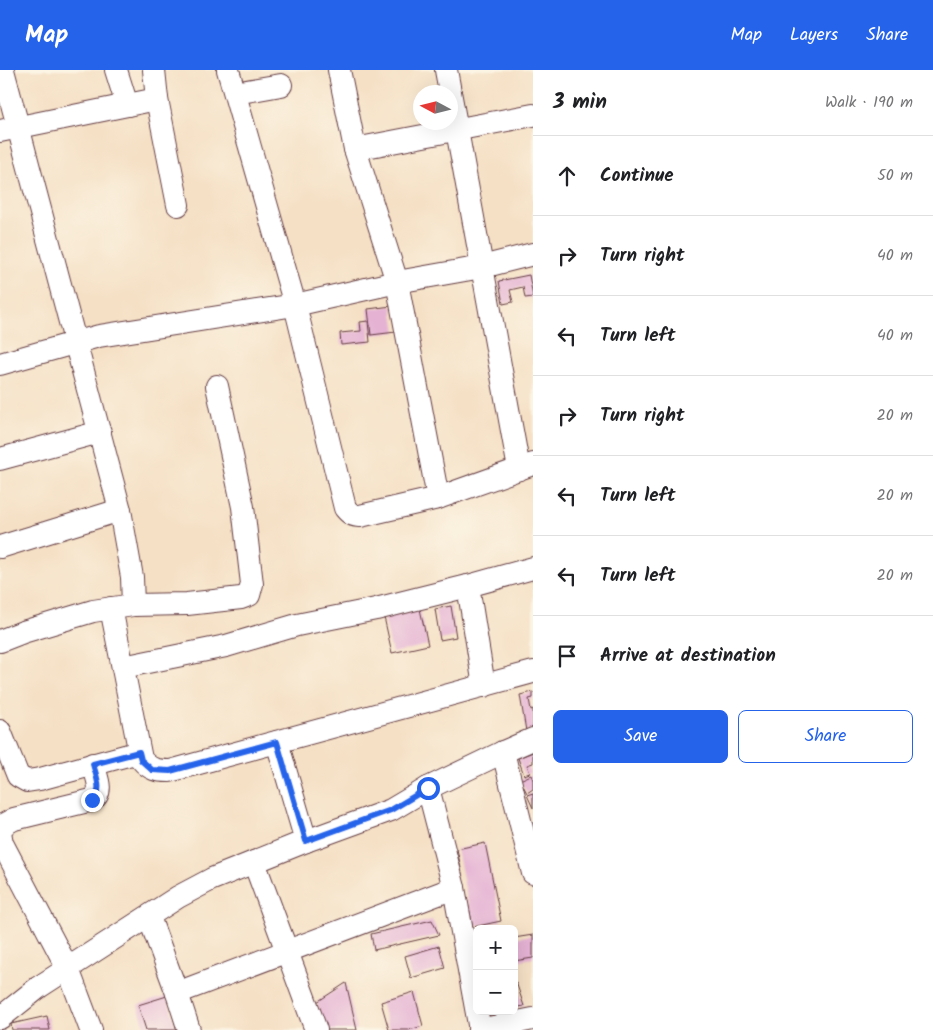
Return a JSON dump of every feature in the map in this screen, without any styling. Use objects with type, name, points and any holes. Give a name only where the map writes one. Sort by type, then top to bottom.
[{"type":"street","points":[[4,70],[9,130],[75,342],[100,432],[120,510],[132,577],[134,604]]},
{"type":"street","points":[[116,70],[127,105]]},
{"type":"street","points":[[154,70],[157,99],[178,205]]},
{"type":"street","points":[[228,70],[295,305],[345,508],[354,516],[438,498],[526,467],[482,267],[458,130]]},
{"type":"street","points":[[339,70],[355,149],[397,282],[438,498]]},
{"type":"street","points":[[446,70],[449,85]]},
{"type":"street","points":[[235,94],[281,85]]},
{"type":"street","points":[[9,130],[157,99]]},
{"type":"street","points":[[355,149],[533,115]]},
{"type":"street","points":[[0,364],[99,336],[295,305],[397,282],[482,267],[533,254]]},
{"type":"street","points":[[0,641],[23,632],[93,611],[134,604],[187,604],[241,598],[248,595],[252,584],[243,507],[217,386]]},
{"type":"street","points":[[0,459],[100,432]]},
{"type":"street","points":[[0,547],[120,510]]},
{"type":"street","points":[[123,667],[226,646],[297,625],[376,609],[533,568]]},
{"type":"street","points":[[468,586],[484,686]]},
{"type":"street","points":[[111,608],[141,760],[152,770],[170,771],[533,672]]},
{"type":"street","points":[[0,731],[18,776],[27,781],[40,780],[139,752]]},
{"type":"street","points":[[0,1018],[39,987],[178,897],[212,879],[306,841],[391,810],[428,788],[533,739]]},
{"type":"street","points":[[277,742],[306,841]]},
{"type":"street","points":[[503,752],[533,873]]},
{"type":"street","points":[[91,1030],[68,969],[2,843],[0,832],[3,825],[14,819],[92,800],[100,791],[93,764]]},
{"type":"street","points":[[428,788],[454,888],[480,1030],[533,1019]]},
{"type":"street","points":[[254,862],[316,1030]]},
{"type":"street","points":[[177,993],[454,888]]},
{"type":"street","points":[[148,917],[189,1030]]},
{"type":"building","points":[[529,275],[533,297],[525,298],[523,287],[510,290],[513,302],[503,304],[499,281]]},
{"type":"building","points":[[392,306],[396,332],[371,335],[368,309]]},
{"type":"building","points":[[368,321],[370,342],[341,345],[340,333],[361,331],[360,322]]},
{"type":"building","points":[[451,606],[456,637],[440,640],[435,609]]},
{"type":"building","points":[[420,609],[428,645],[392,653],[384,617]]},
{"type":"building","points":[[533,692],[533,698],[529,699],[531,710],[533,709],[533,730],[526,731],[520,695]]},
{"type":"building","points":[[533,752],[533,763],[527,765],[530,773],[524,775],[518,758]]},
{"type":"building","points":[[531,775],[533,789],[527,793],[520,780]]},
{"type":"building","points":[[533,793],[533,808],[527,795]]},
{"type":"building","points":[[485,843],[501,921],[473,925],[473,927],[457,849]]},
{"type":"building","points":[[432,920],[439,935],[374,950],[371,934]]},
{"type":"building","points":[[533,935],[533,958],[518,960],[518,937]]},
{"type":"building","points":[[439,946],[445,968],[411,978],[405,956]]},
{"type":"building","points":[[346,983],[357,1030],[324,1030],[317,1002]]},
{"type":"building","points":[[518,988],[524,1006],[518,1007]]},
{"type":"building","points":[[414,992],[423,1026],[409,1030],[389,1030],[381,1002]]},
{"type":"building","points":[[167,996],[177,1030],[146,1030],[138,1005]]},
{"type":"building","points":[[47,1016],[50,1030],[12,1030],[11,1024]]},
{"type":"route","points":[[92,800],[100,791],[93,764],[139,752],[141,760],[152,770],[170,771],[277,742],[306,841],[391,810],[428,788]]}]
